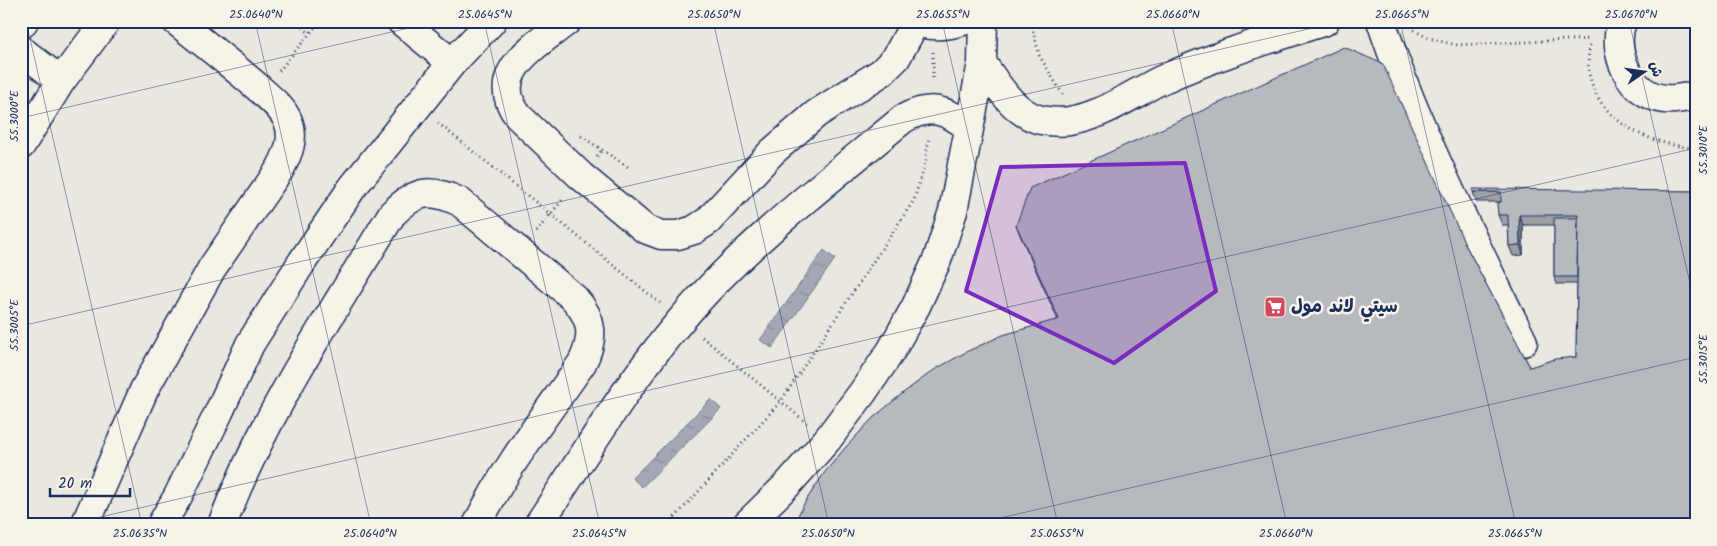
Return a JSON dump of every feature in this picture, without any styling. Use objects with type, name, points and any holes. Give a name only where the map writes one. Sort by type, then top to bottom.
[{"type":"lane","points":[[21,25],[24,21]]},
{"type":"lane","points":[[21,145],[61,82],[106,21]]},
{"type":"lane","points":[[85,525],[144,390],[212,268],[280,169],[288,154],[291,138],[288,122],[280,107],[242,73],[176,21]]},
{"type":"lane","points":[[161,525],[203,446],[250,344],[302,262],[352,188],[452,63],[492,21]]},
{"type":"lane","points":[[566,21],[520,60],[512,70],[508,81],[508,94],[511,106],[518,116],[581,176],[645,229],[661,235],[678,235],[694,230],[708,221],[765,159],[816,114],[882,72],[896,58],[909,34],[913,22],[934,26],[952,25],[963,21]]},
{"type":"lane","points":[[746,525],[788,484],[827,440],[863,392],[891,351],[934,268],[953,211],[982,63],[983,21]]},
{"type":"lane","points":[[982,63],[1000,89],[1024,112],[1038,120],[1055,122],[1073,121],[1102,111],[1161,80],[1231,52],[1325,21]]},
{"type":"lane","points":[[1381,21],[1396,64],[1432,150],[1523,342]]},
{"type":"lane","points":[[1622,21],[1618,42],[1621,62],[1631,79],[1645,92],[1663,99],[1683,99],[1696,95]]},
{"type":"lane","points":[[414,25],[452,63]]},
{"type":"lane","points":[[21,50],[61,82]]},
{"type":"lane","points":[[538,525],[630,388],[681,320],[744,254],[903,119],[913,113],[931,110],[950,113],[969,128]]},
{"type":"lane","points":[[222,525],[233,494],[275,409],[392,214],[406,200],[423,194],[443,194],[460,202],[574,298],[584,308],[589,322],[591,336],[588,350],[582,363],[515,459],[477,525]]},
{"type":"path","points":[[295,21],[309,33]]},
{"type":"path","points":[[262,91],[320,21]]},
{"type":"path","points":[[1409,26],[1428,38],[1458,45],[1591,39]]},
{"type":"path","points":[[668,525],[780,402],[914,200],[925,163],[929,137],[933,56]]},
{"type":"path","points":[[417,106],[827,440]]},
{"type":"path","points":[[579,134],[631,169]]},
{"type":"path","points":[[521,252],[602,150]]},
{"type":"highlighted area","points":[[1185,163],[1216,291],[1114,363],[966,291],[1001,167]]},
{"type":"water","points":[[824,250],[835,259],[772,348],[760,340]]},
{"type":"water","points":[[711,399],[721,409],[642,487],[632,478]]},
{"type":"building","name":"سيتي لاند مول","points":[[1344,47],[1383,64],[1466,246],[1530,367],[1555,359],[1576,357],[1578,215],[1519,215],[1520,245],[1509,246],[1508,215],[1498,215],[1497,203],[1501,202],[1501,192],[1473,192],[1473,189],[1696,191],[1696,525],[793,525],[805,502],[825,472],[845,448],[873,418],[903,393],[934,370],[968,351],[1003,335],[1059,319],[1016,225],[1030,188]]},
{"type":"building","points":[[1554,218],[1578,218],[1577,277],[1554,277]]},
{"type":"place","name":"سيتي لاند مول","points":[[1275,307]]}]
